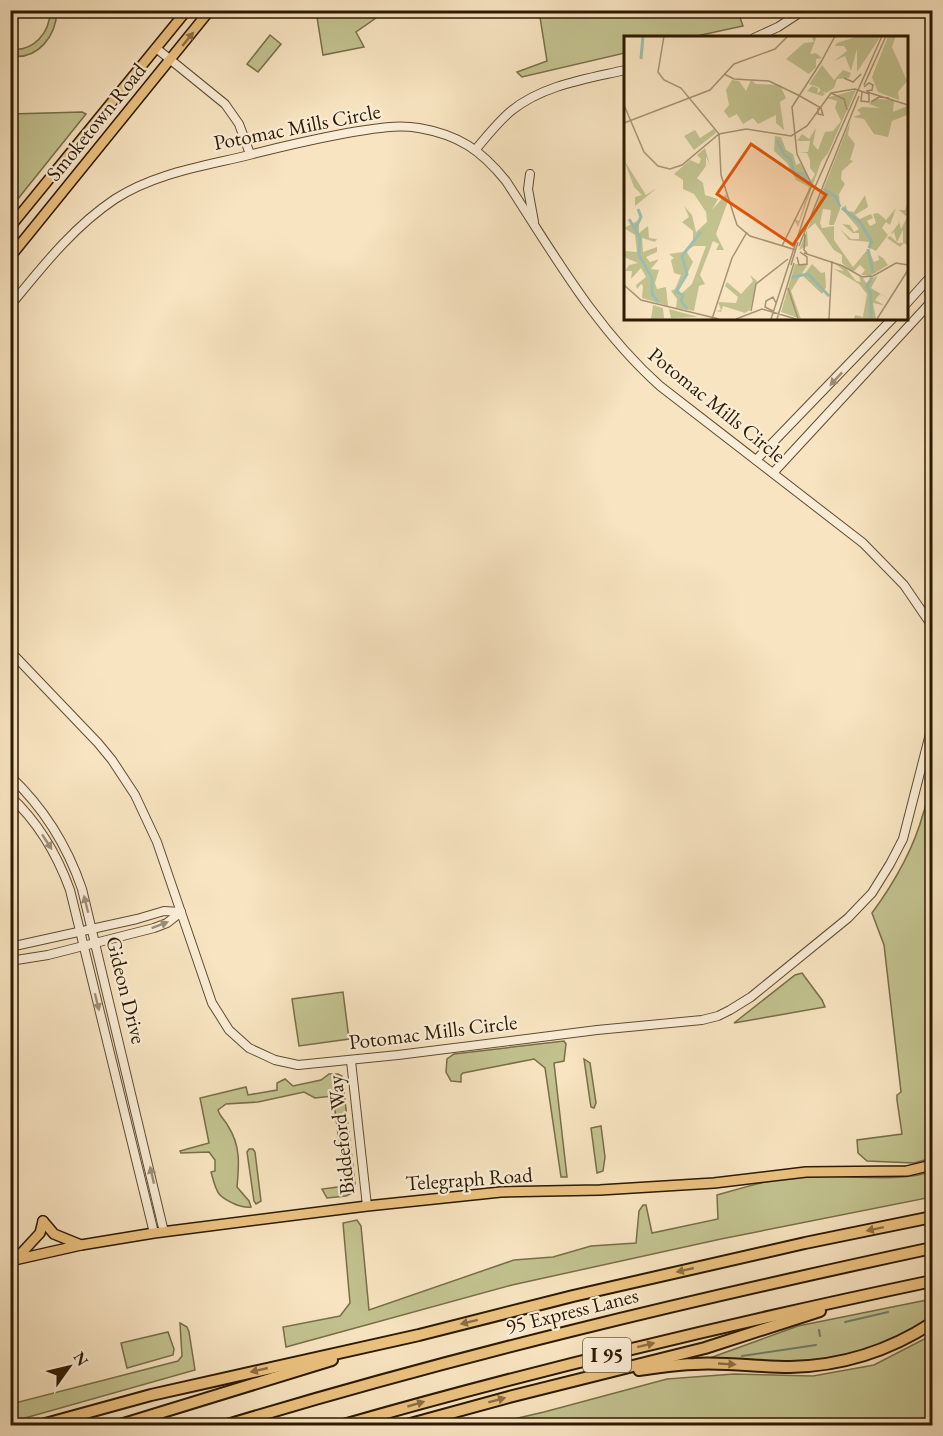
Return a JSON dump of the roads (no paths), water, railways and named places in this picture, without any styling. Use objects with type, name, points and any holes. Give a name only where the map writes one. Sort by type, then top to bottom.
[{"type":"highway","points":[[38,1425],[151,1395],[419,1335],[616,1286],[794,1245],[933,1217]]},
{"type":"highway","name":"95 Express Lanes","points":[[224,1425],[353,1388],[566,1332],[724,1293],[933,1248]]},
{"type":"highway","name":"I 95","points":[[340,1425],[540,1371],[738,1323],[933,1281]]},
{"type":"highway","points":[[404,1425],[727,1342],[878,1292]]},
{"type":"highway","points":[[585,1378],[692,1364],[788,1367],[834,1363],[876,1353],[933,1323]]},
{"type":"highway","points":[[117,1425],[419,1335]]},
{"type":"highway","points":[[413,1425],[441,1415]]},
{"type":"main road","name":"Smoketown Road","points":[[10,227],[187,10]]},
{"type":"main road","name":"Smoketown Road","points":[[10,257],[14,244],[170,61],[210,10]]},
{"type":"main road","name":"Telegraph Road","points":[[13,1260],[81,1245],[159,1232],[501,1192],[600,1190],[714,1183],[806,1172],[908,1171],[933,1165]]},
{"type":"main road","points":[[13,1260],[40,1233],[43,1221],[54,1234],[81,1245]]},
{"type":"street","points":[[758,36],[778,27],[804,10]]},
{"type":"street","points":[[156,48],[225,104],[239,124],[250,154]]},
{"type":"street","points":[[476,149],[512,110],[534,97],[565,84],[624,70]]},
{"type":"street","name":"Potomac Mills Circle","points":[[10,306],[66,240],[95,213],[116,198],[170,174],[310,139],[396,126],[434,131],[476,149],[506,181],[598,320],[633,361],[660,386],[871,550],[904,585],[933,626]]},
{"type":"street","points":[[530,174],[528,189],[535,226]]},
{"type":"street","points":[[907,303],[933,275]]},
{"type":"street","points":[[773,473],[816,424],[933,301]]},
{"type":"street","points":[[756,460],[891,320]]},
{"type":"street","name":"Potomac Mills Circle","points":[[11,652],[98,743],[135,795],[157,842],[212,1003],[226,1026],[238,1040],[262,1055],[290,1064],[351,1061],[597,1030],[702,1020],[730,1011],[820,942],[872,893],[903,839],[933,726]]},
{"type":"street","name":"Gideon Drive","points":[[10,776],[41,808],[65,847],[80,883],[96,942],[159,1232]]},
{"type":"street","name":"Gideon Drive","points":[[10,796],[36,825],[58,859],[70,890],[159,1232]]},
{"type":"street","points":[[10,947],[161,912],[181,912]]},
{"type":"street","points":[[10,961],[84,946],[167,923],[181,912]]},
{"type":"street","name":"Biddeford Way","points":[[351,1061],[367,1206]]},
{"type":"waterway","points":[[845,1322],[888,1312]]},
{"type":"waterway","points":[[819,1330],[820,1336]]},
{"type":"waterway","points":[[742,1356],[816,1345]]}]
